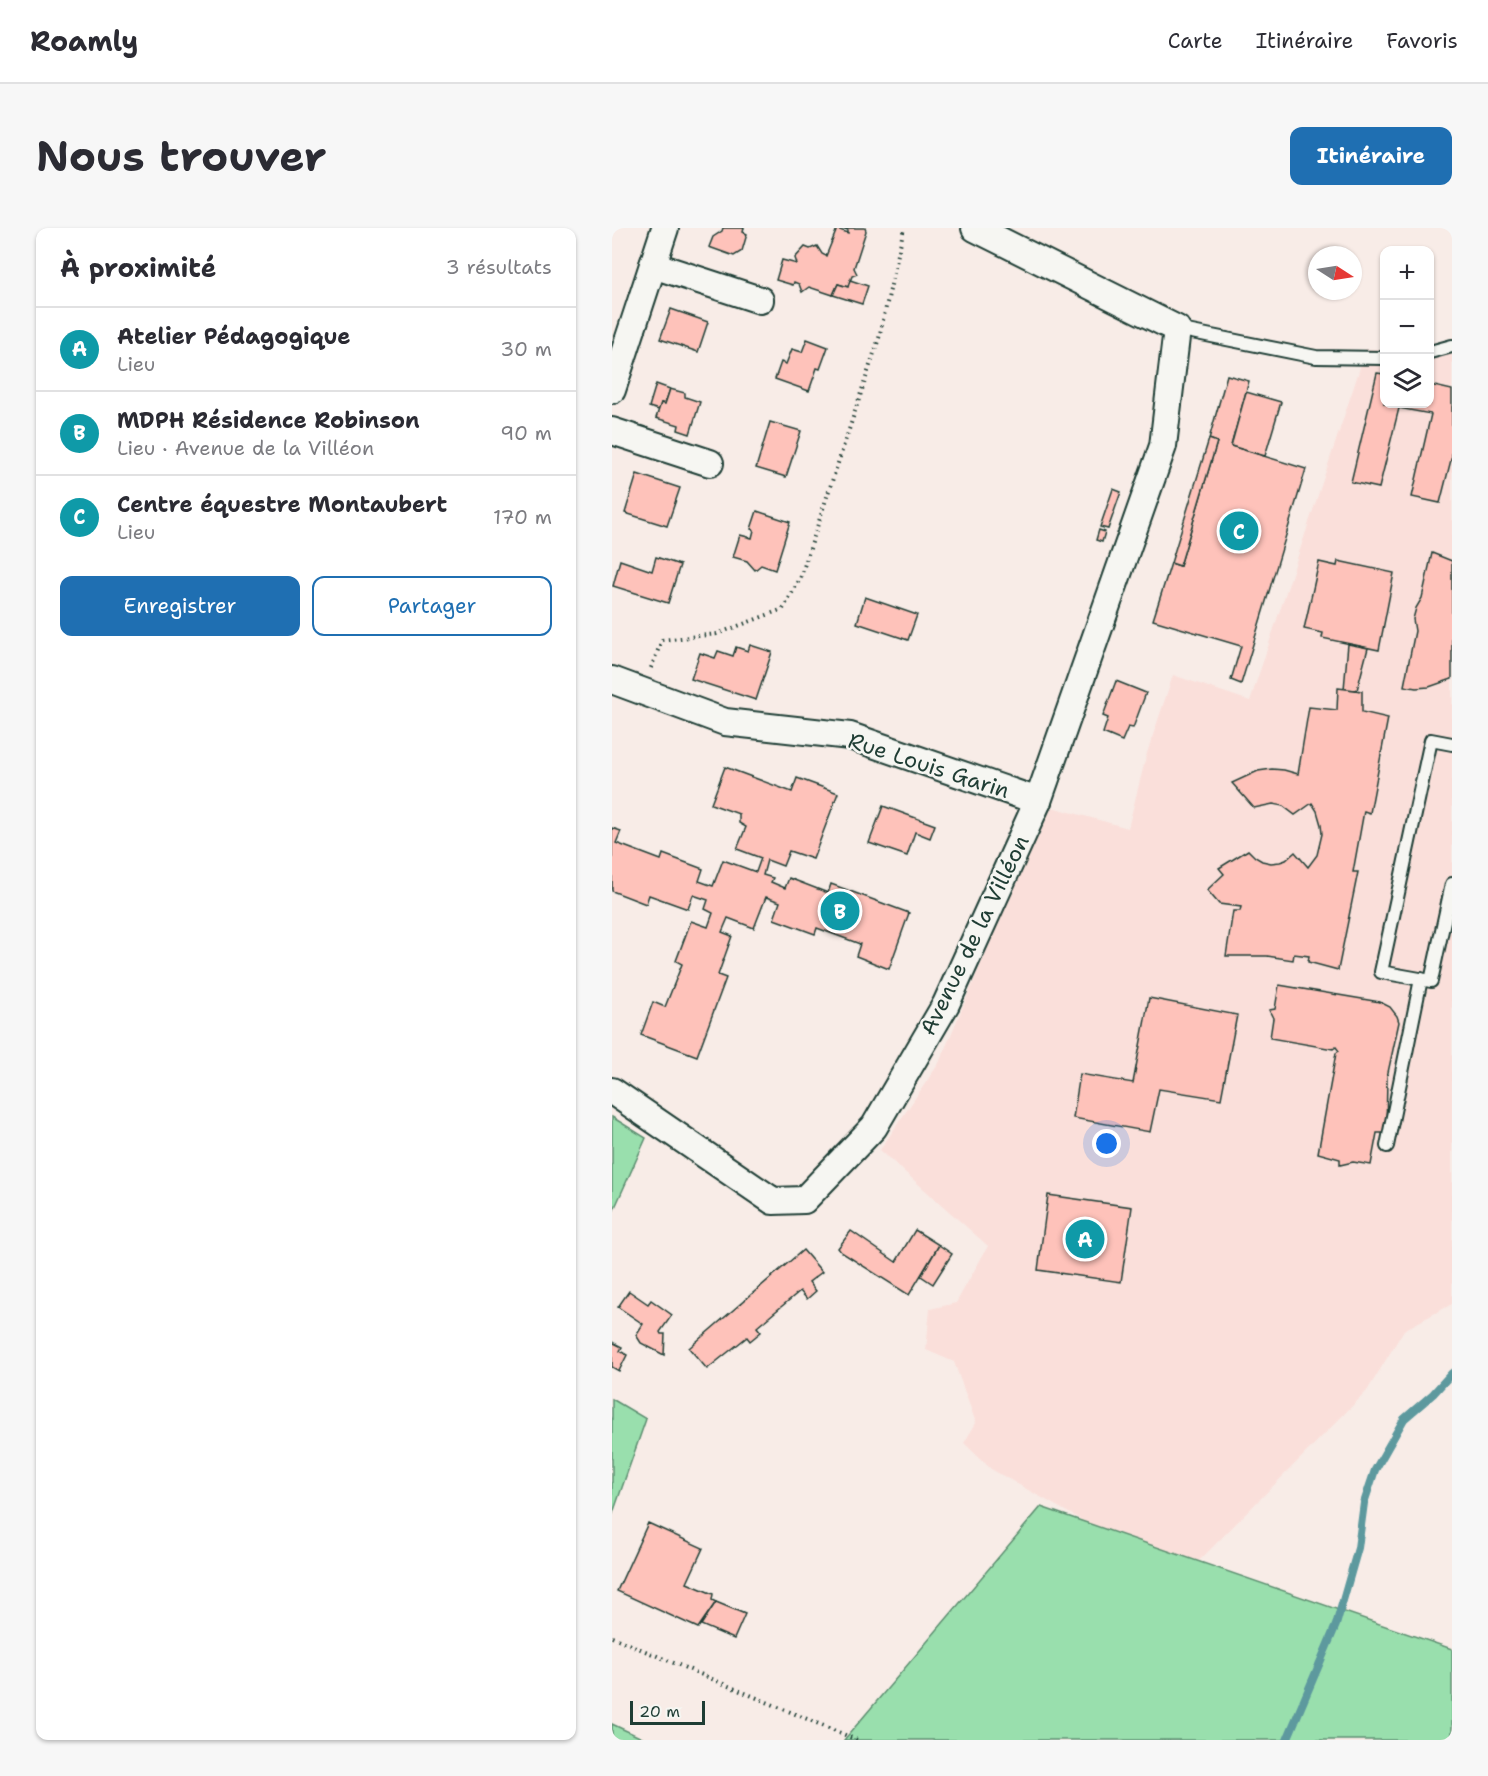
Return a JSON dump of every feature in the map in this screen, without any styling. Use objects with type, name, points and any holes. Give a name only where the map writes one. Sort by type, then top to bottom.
[{"type":"street","points":[[614,378],[665,228]]},
{"type":"street","points":[[975,228],[1177,329]]},
{"type":"street","points":[[653,265],[760,300]]},
{"type":"street","name":"Avenue de la Villéon","points":[[612,1090],[773,1201],[804,1200],[874,1127],[946,1004],[1038,801],[1163,446],[1177,329]]},
{"type":"street","points":[[612,431],[710,463]]},
{"type":"street","name":"Rue Louis Garin","points":[[612,680],[725,722],[850,736],[1038,801]]},
{"type":"lane","points":[[1177,329],[1316,357],[1380,358]]},
{"type":"lane","points":[[1434,351],[1452,346]]},
{"type":"lane","points":[[1452,744],[1431,740],[1381,972],[1431,981],[1452,884]]},
{"type":"lane","points":[[1387,1146],[1421,979]]},
{"type":"path","points":[[642,691],[662,640],[717,634],[783,609],[800,579],[879,338],[904,228]]},
{"type":"path","points":[[612,1637],[857,1740]]},
{"type":"shaded area","points":[[1434,348],[1452,348],[1452,1304],[1404,1330],[1367,1391],[1183,1577],[991,1469],[964,1443],[976,1423],[954,1362],[926,1350],[930,1309],[956,1303],[988,1246],[880,1150],[939,1063],[1048,806],[1128,828],[1147,753],[1173,675],[1250,701],[1365,349],[1380,349],[1380,408],[1434,408]]},
{"type":"green space","points":[[612,1117],[646,1138],[612,1214]]},
{"type":"green space","points":[[612,1399],[646,1419],[612,1516]]},
{"type":"green space","points":[[1041,1507],[1452,1649],[1452,1740],[844,1740]]},
{"type":"green space","points":[[612,1724],[646,1740],[612,1740]]},
{"type":"building","points":[[723,228],[744,228],[743,232],[747,234],[742,251],[734,256],[709,247],[713,237]]},
{"type":"building","points":[[842,228],[865,228],[866,231],[854,268],[857,274],[852,276],[848,287],[838,284],[833,295],[809,287],[802,292],[799,284],[794,282],[793,285],[776,280],[782,260],[797,264],[795,258],[805,247],[810,249],[817,246],[826,256],[837,229],[848,233],[848,230]]},
{"type":"building","points":[[850,280],[868,286],[862,304],[833,295],[838,284],[848,287]]},
{"type":"building","points":[[671,309],[708,322],[698,352],[660,339]]},
{"type":"building","points":[[807,339],[828,347],[809,391],[775,379],[781,362],[786,364],[792,349],[802,352]]},
{"type":"building","points":[[1377,373],[1380,373],[1380,408],[1399,408],[1379,488],[1351,482]]},
{"type":"building","points":[[1227,375],[1249,381],[1231,446],[1306,469],[1241,684],[1231,680],[1241,646],[1153,620],[1171,563],[1180,566],[1217,442],[1209,439]]},
{"type":"building","points":[[656,384],[670,389],[665,404],[661,403],[659,410],[649,407]]},
{"type":"building","points":[[1434,386],[1452,390],[1452,456],[1440,503],[1412,497],[1431,414],[1399,408],[1434,408]]},
{"type":"building","points":[[670,389],[685,393],[685,397],[700,402],[690,434],[678,430],[679,425],[656,418],[661,403],[665,404]]},
{"type":"building","points":[[1246,392],[1281,402],[1265,456],[1231,446]]},
{"type":"building","points":[[770,422],[801,431],[786,477],[756,468]]},
{"type":"building","points":[[1209,439],[1217,442],[1180,566],[1171,563]]},
{"type":"building","points":[[637,474],[680,488],[667,526],[625,513]]},
{"type":"building","points":[[1113,489],[1121,492],[1108,529],[1100,527]]},
{"type":"building","points":[[757,511],[790,522],[775,570],[761,565],[755,570],[747,561],[733,557],[740,535],[752,538],[754,530],[751,529]]},
{"type":"building","points":[[1099,530],[1105,532],[1102,542],[1096,540]]},
{"type":"building","points":[[1432,553],[1452,561],[1452,679],[1429,687],[1416,688],[1404,686],[1415,631],[1413,619],[1422,598]]},
{"type":"building","points":[[656,557],[680,565],[668,603],[613,586],[620,560],[652,571]]},
{"type":"building","points":[[1338,561],[1394,573],[1379,650],[1322,638],[1323,633],[1304,629],[1319,562],[1337,566]]},
{"type":"building","points":[[865,597],[917,615],[908,640],[857,623]]},
{"type":"building","points":[[1348,644],[1368,648],[1357,690],[1344,689]]},
{"type":"building","points":[[750,645],[772,652],[756,700],[691,679],[700,653],[715,658],[718,651],[733,656],[736,647],[748,651]]},
{"type":"building","points":[[1116,681],[1146,693],[1133,728],[1128,727],[1122,741],[1103,733],[1108,718],[1103,716]]},
{"type":"building","points":[[1338,688],[1362,691],[1362,712],[1388,718],[1370,813],[1364,811],[1353,872],[1358,872],[1338,970],[1308,962],[1309,956],[1294,954],[1293,960],[1267,956],[1226,956],[1233,911],[1240,911],[1241,907],[1219,904],[1207,890],[1224,874],[1219,868],[1248,850],[1262,861],[1271,863],[1286,860],[1295,852],[1308,867],[1317,855],[1322,834],[1317,811],[1312,803],[1295,815],[1283,806],[1273,804],[1254,808],[1232,783],[1258,771],[1272,769],[1298,774],[1309,707],[1337,710]]},
{"type":"building","points":[[725,767],[792,792],[797,778],[838,793],[813,859],[789,851],[783,866],[767,860],[763,875],[773,878],[771,882],[785,888],[789,878],[828,893],[831,884],[909,913],[889,969],[856,956],[860,944],[817,928],[815,934],[774,919],[780,902],[766,897],[754,928],[728,918],[722,932],[732,936],[718,975],[726,978],[697,1056],[641,1035],[653,1002],[665,1007],[682,964],[676,961],[691,921],[708,927],[713,913],[705,909],[708,900],[693,895],[688,909],[649,895],[646,904],[612,891],[612,828],[621,831],[616,843],[661,860],[663,854],[703,869],[699,881],[713,886],[723,860],[756,872],[761,858],[737,849],[746,827],[739,823],[739,814],[711,804]]},
{"type":"building","points":[[883,806],[935,825],[930,838],[915,832],[907,856],[869,843]]},
{"type":"building","points":[[1279,985],[1380,1002],[1390,1007],[1397,1016],[1399,1022],[1387,1077],[1386,1133],[1377,1133],[1371,1165],[1353,1162],[1340,1165],[1340,1159],[1318,1153],[1336,1053],[1339,1051],[1336,1047],[1333,1049],[1270,1038],[1273,1018],[1269,1010],[1275,1009]]},
{"type":"building","points":[[1149,998],[1237,1015],[1221,1099],[1159,1089],[1150,1132],[1073,1118],[1080,1074],[1133,1083]]},
{"type":"building","points":[[1048,1195],[1132,1207],[1121,1282],[1038,1270]]},
{"type":"building","points":[[915,1230],[939,1245],[909,1295],[838,1248],[851,1231],[896,1262]]},
{"type":"building","points":[[939,1245],[952,1254],[933,1284],[921,1276]]},
{"type":"building","points":[[803,1250],[822,1272],[809,1282],[816,1291],[807,1299],[800,1291],[757,1327],[761,1332],[750,1341],[747,1337],[707,1369],[689,1348]]},
{"type":"building","points":[[629,1291],[648,1304],[651,1300],[672,1315],[660,1332],[665,1334],[664,1355],[641,1343],[636,1335],[643,1324],[618,1307]]},
{"type":"building","points":[[612,1342],[622,1347],[620,1351],[627,1355],[619,1371],[612,1367]]},
{"type":"building","points":[[648,1523],[703,1548],[687,1583],[713,1594],[712,1600],[716,1602],[698,1628],[617,1591]]},
{"type":"building","points":[[716,1602],[745,1614],[734,1639],[701,1625]]},
{"type":"waterway","points":[[1287,1740],[1336,1625],[1358,1548],[1364,1503],[1375,1470],[1404,1419],[1433,1394],[1452,1373]]},
{"type":"place","name":"Centre équestre Montaubert","points":[[1239,531]]},
{"type":"place","name":"MDPH Résidence Robinson","points":[[840,911]]},
{"type":"place","name":"Atelier Pédagogique","points":[[1085,1239]]}]
